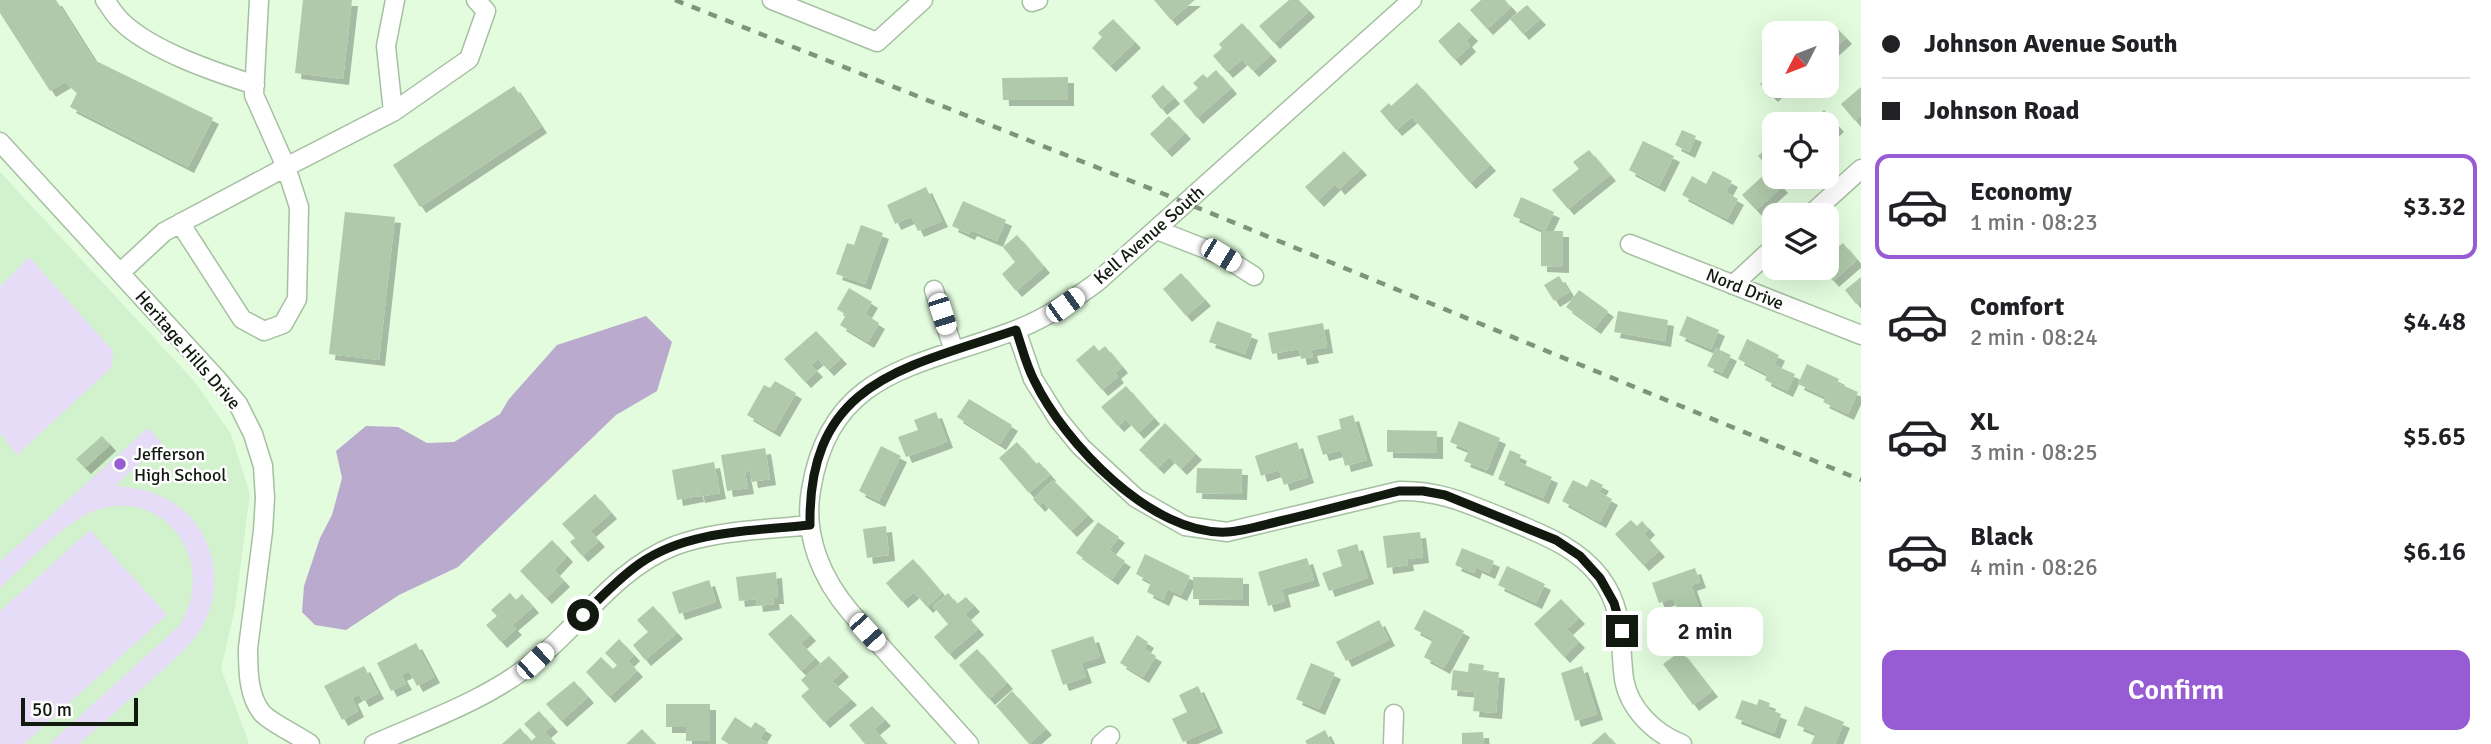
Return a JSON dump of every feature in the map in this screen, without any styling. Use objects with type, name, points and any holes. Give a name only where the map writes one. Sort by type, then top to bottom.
[{"type":"street","points":[[105,0],[121,21],[147,41],[219,74],[255,85]]},
{"type":"street","points":[[180,223],[242,319],[264,331],[283,324],[297,299],[299,207],[286,167],[254,94],[259,0]]},
{"type":"street","points":[[393,112],[386,46],[395,0]]},
{"type":"street","points":[[120,273],[164,232],[393,112],[469,59],[486,11],[476,0]]},
{"type":"street","points":[[772,0],[877,42],[923,0]]},
{"type":"street","name":"Kell Avenue South","points":[[970,744],[834,593],[815,549],[810,525],[810,496],[824,439],[841,414],[861,393],[885,377],[912,364],[1016,330],[1065,305],[1096,283],[1412,0]]},
{"type":"street","name":"Heritage Hills Drive","points":[[0,142],[238,404],[253,434],[263,466],[265,498],[247,671],[262,713],[310,744]]},
{"type":"street","points":[[1823,203],[1861,169]]},
{"type":"street","points":[[1157,230],[1221,255],[1254,276]]},
{"type":"street","name":"Nord Drive","points":[[1630,244],[1861,335]]},
{"type":"street","points":[[1733,285],[1762,258]]},
{"type":"street","points":[[934,290],[954,351]]},
{"type":"street","points":[[1016,330],[1033,379],[1058,419],[1081,447],[1136,498],[1185,526],[1227,532],[1399,491],[1423,491],[1445,495],[1556,540],[1580,556],[1600,578],[1614,603],[1622,631],[1625,682],[1633,702],[1645,720],[1661,733],[1682,744]]},
{"type":"street","points":[[374,744],[498,687],[535,661],[631,571],[662,552],[708,536],[810,525]]},
{"type":"street","points":[[1393,744],[1394,714]]},
{"type":"shaded area","name":"Jefferson High School","points":[[0,172],[194,381],[231,434],[250,494],[235,608],[221,669],[248,744],[0,744]]},
{"type":"shaded area","points":[[29,257],[113,351],[112,367],[17,455],[0,433],[0,287]]},
{"type":"shaded area","points":[[646,316],[672,342],[657,391],[616,415],[458,567],[399,595],[346,630],[315,625],[302,612],[304,586],[320,538],[332,515],[342,478],[336,451],[366,426],[398,427],[427,443],[454,442],[500,414],[509,399],[557,345]]},
{"type":"shaded area","points":[[148,428],[162,443],[115,486],[140,489],[163,497],[183,510],[200,530],[207,543],[214,572],[208,615],[202,628],[182,652],[79,744],[49,744],[178,627],[189,604],[193,581],[190,559],[181,539],[167,522],[148,511],[126,506],[100,509],[75,521],[0,588],[0,561]]},
{"type":"shaded area","points":[[90,530],[167,615],[24,744],[0,744],[0,611]]},
{"type":"building","points":[[0,0],[56,0],[94,60],[213,118],[188,167],[70,107],[77,93],[65,82],[50,91],[0,13]]},
{"type":"building","points":[[303,0],[352,0],[343,79],[295,73]]},
{"type":"building","points":[[1154,0],[1195,0],[1171,20]]},
{"type":"building","points":[[1289,0],[1299,0],[1309,11],[1274,43],[1259,26]]},
{"type":"building","points":[[1481,0],[1505,0],[1511,7],[1487,29],[1470,10]]},
{"type":"building","points":[[1527,5],[1540,19],[1523,34],[1510,19]]},
{"type":"building","points":[[1113,19],[1135,42],[1110,66],[1092,48],[1102,37],[1098,33]]},
{"type":"building","points":[[1459,22],[1472,35],[1466,41],[1470,46],[1455,60],[1438,41]]},
{"type":"building","points":[[1242,23],[1271,55],[1253,71],[1242,59],[1227,72],[1213,56],[1222,48],[1219,44]]},
{"type":"building","points":[[1839,30],[1846,38],[1839,44]]},
{"type":"building","points":[[1216,70],[1231,88],[1197,118],[1183,101],[1198,88],[1193,83],[1203,74],[1207,78]]},
{"type":"building","points":[[1068,77],[1068,100],[1003,100],[1002,78]]},
{"type":"building","points":[[1417,83],[1490,165],[1470,183],[1412,117],[1396,130],[1380,111],[1389,103],[1391,106]]},
{"type":"building","points":[[1163,85],[1174,98],[1161,109],[1151,96]]},
{"type":"building","points":[[514,86],[541,127],[420,207],[393,165]]},
{"type":"building","points":[[1861,87],[1861,115],[1855,121],[1841,104]]},
{"type":"building","points":[[1169,116],[1185,133],[1166,151],[1150,134]]},
{"type":"building","points":[[1682,130],[1696,136],[1689,152],[1675,145]]},
{"type":"building","points":[[1643,141],[1674,156],[1659,186],[1629,170]]},
{"type":"building","points":[[1589,150],[1610,175],[1568,209],[1552,190],[1579,169],[1573,162]]},
{"type":"building","points":[[1344,151],[1361,169],[1339,189],[1335,184],[1318,201],[1305,187]]},
{"type":"building","points":[[1713,171],[1732,181],[1726,192],[1738,199],[1727,219],[1682,195],[1692,176],[1706,184]]},
{"type":"building","points":[[1762,177],[1762,189],[1780,189],[1756,210],[1742,195]]},
{"type":"building","points":[[926,187],[942,221],[918,231],[911,217],[895,224],[887,205]]},
{"type":"building","points":[[1521,197],[1554,212],[1545,231],[1513,216]]},
{"type":"building","points":[[963,201],[1006,220],[997,241],[971,230],[969,234],[952,226]]},
{"type":"building","points":[[345,212],[395,217],[379,360],[329,354]]},
{"type":"building","points":[[861,225],[883,233],[865,284],[836,274],[847,243],[854,245]]},
{"type":"building","points":[[1541,231],[1563,231],[1563,267],[1541,266]]},
{"type":"building","points":[[1017,235],[1044,267],[1016,291],[1002,274],[1015,262],[1003,247]]},
{"type":"building","points":[[1843,243],[1857,260],[1839,276],[1839,246]]},
{"type":"building","points":[[1181,273],[1205,300],[1186,316],[1163,289]]},
{"type":"building","points":[[1559,276],[1569,292],[1554,301],[1544,285]]},
{"type":"building","points":[[1861,277],[1861,300],[1856,304],[1845,290]]},
{"type":"building","points":[[849,288],[872,302],[865,314],[879,323],[868,342],[840,325],[846,315],[837,309]]},
{"type":"building","points":[[1579,290],[1608,311],[1595,328],[1566,307]]},
{"type":"building","points":[[1618,311],[1668,320],[1665,341],[1614,332]]},
{"type":"building","points":[[1687,316],[1719,330],[1711,349],[1679,335]]},
{"type":"building","points":[[1217,321],[1252,334],[1245,354],[1209,342]]},
{"type":"building","points":[[1323,323],[1327,347],[1311,350],[1313,357],[1301,359],[1299,349],[1272,354],[1268,333]]},
{"type":"building","points":[[816,331],[841,358],[828,370],[818,359],[811,365],[817,371],[805,382],[784,359]]},
{"type":"building","points":[[1747,339],[1779,355],[1774,365],[1795,374],[1787,391],[1765,380],[1767,374],[1738,359]]},
{"type":"building","points":[[1094,345],[1099,351],[1105,346],[1122,367],[1115,373],[1118,377],[1102,390],[1076,360]]},
{"type":"building","points":[[1716,348],[1731,355],[1722,373],[1707,366]]},
{"type":"building","points":[[1807,364],[1839,379],[1837,383],[1858,392],[1848,414],[1823,402],[1826,397],[1798,384]]},
{"type":"building","points":[[775,381],[796,393],[774,431],[747,415],[764,385],[770,388]]},
{"type":"building","points":[[1126,386],[1154,418],[1138,433],[1126,419],[1118,426],[1101,407]]},
{"type":"building","points":[[969,399],[1012,425],[1000,444],[957,417]]},
{"type":"building","points":[[936,412],[947,442],[906,457],[898,437],[918,430],[914,420]]},
{"type":"building","points":[[1353,415],[1367,460],[1345,466],[1341,450],[1323,455],[1317,436],[1341,429],[1339,419]]},
{"type":"building","points":[[1459,421],[1500,438],[1487,470],[1464,461],[1469,450],[1450,442]]},
{"type":"building","points":[[1165,423],[1196,454],[1181,469],[1169,457],[1158,468],[1139,450]]},
{"type":"building","points":[[1387,430],[1437,431],[1437,453],[1387,452]]},
{"type":"building","points":[[102,436],[110,445],[85,468],[76,459]]},
{"type":"building","points":[[1017,442],[1036,464],[1039,462],[1050,475],[1029,493],[999,458]]},
{"type":"building","points":[[1297,442],[1308,477],[1284,485],[1279,470],[1261,476],[1255,456]]},
{"type":"building","points":[[881,446],[901,456],[879,501],[859,491]]},
{"type":"building","points":[[765,448],[770,479],[752,482],[750,471],[745,472],[748,488],[727,491],[721,455]]},
{"type":"building","points":[[1510,450],[1521,455],[1518,462],[1552,477],[1543,498],[1498,479]]},
{"type":"building","points":[[714,462],[720,493],[699,497],[695,481],[698,496],[677,500],[672,470]]},
{"type":"building","points":[[1197,468],[1242,469],[1241,494],[1196,493]]},
{"type":"building","points":[[1591,479],[1603,485],[1599,492],[1612,499],[1600,522],[1562,501],[1573,480],[1587,487]]},
{"type":"building","points":[[1053,480],[1088,515],[1071,531],[1043,502],[1039,506],[1033,499]]},
{"type":"building","points":[[595,494],[611,513],[590,531],[599,541],[582,556],[570,542],[575,538],[562,524]]},
{"type":"building","points":[[1631,520],[1637,526],[1642,521],[1649,529],[1644,534],[1659,551],[1643,565],[1615,534]]},
{"type":"building","points":[[1098,522],[1119,537],[1109,550],[1125,561],[1112,579],[1076,553]]},
{"type":"building","points":[[886,526],[889,555],[867,558],[863,529]]},
{"type":"building","points":[[1420,532],[1423,557],[1407,559],[1408,565],[1387,568],[1383,536]]},
{"type":"building","points":[[552,540],[567,556],[554,570],[564,581],[546,598],[520,571]]},
{"type":"building","points":[[1357,544],[1368,578],[1329,591],[1322,573],[1342,566],[1337,550]]},
{"type":"building","points":[[1462,548],[1494,561],[1489,573],[1476,567],[1474,573],[1455,565]]},
{"type":"building","points":[[1145,554],[1190,576],[1181,595],[1168,589],[1163,600],[1147,592],[1151,582],[1136,574]]},
{"type":"building","points":[[1307,558],[1314,580],[1282,589],[1285,601],[1268,606],[1258,572]]},
{"type":"building","points":[[913,559],[942,593],[927,607],[914,592],[902,602],[886,583]]},
{"type":"building","points":[[1507,566],[1545,584],[1536,603],[1498,585]]},
{"type":"building","points":[[1695,568],[1700,582],[1691,585],[1700,611],[1680,617],[1673,598],[1659,603],[1652,583]]},
{"type":"building","points":[[776,572],[778,598],[773,598],[774,604],[757,606],[756,599],[739,601],[736,577]]},
{"type":"building","points":[[1193,577],[1243,578],[1243,600],[1193,599]]},
{"type":"building","points":[[709,580],[716,602],[679,614],[672,592]]},
{"type":"building","points":[[510,593],[516,600],[522,594],[533,607],[512,625],[516,629],[501,642],[486,625],[497,616],[491,610]]},
{"type":"building","points":[[948,593],[957,604],[966,597],[974,606],[965,614],[978,629],[949,654],[934,637],[948,624],[933,606]]},
{"type":"building","points":[[1561,599],[1579,618],[1567,629],[1579,642],[1564,657],[1534,624]]},
{"type":"building","points":[[653,606],[677,633],[645,660],[633,645],[648,632],[637,620]]},
{"type":"building","points":[[1424,610],[1464,631],[1444,668],[1424,657],[1433,639],[1414,629]]},
{"type":"building","points":[[791,614],[810,635],[801,643],[815,658],[801,671],[768,634]]},
{"type":"building","points":[[1379,620],[1389,640],[1346,661],[1336,642]]},
{"type":"building","points":[[1137,635],[1148,642],[1144,649],[1156,656],[1143,677],[1120,663]]},
{"type":"building","points":[[1093,636],[1100,657],[1081,663],[1086,677],[1063,685],[1051,650]]},
{"type":"building","points":[[619,639],[634,655],[628,661],[637,671],[609,697],[586,672],[601,657],[613,669],[617,665],[605,653]]},
{"type":"building","points":[[416,643],[434,677],[417,686],[409,671],[401,675],[406,684],[391,691],[377,663]]},
{"type":"building","points":[[977,649],[1007,683],[989,699],[959,665]]},
{"type":"building","points":[[1681,651],[1712,691],[1693,705],[1663,664]]},
{"type":"building","points":[[829,656],[843,671],[832,681],[851,699],[824,722],[801,696],[809,689],[801,680]]},
{"type":"building","points":[[1311,663],[1335,673],[1319,709],[1296,699]]},
{"type":"building","points":[[1469,663],[1484,665],[1483,671],[1499,672],[1496,713],[1473,711],[1475,692],[1451,690],[1453,670],[1468,672]]},
{"type":"building","points":[[364,666],[378,693],[363,701],[359,694],[352,698],[358,711],[342,720],[324,686]]},
{"type":"building","points":[[1582,666],[1597,714],[1575,721],[1561,673]]},
{"type":"building","points":[[574,681],[588,697],[561,721],[546,704]]},
{"type":"building","points":[[1198,686],[1217,727],[1183,742],[1172,719],[1187,712],[1179,695]]},
{"type":"building","points":[[1012,691],[1046,729],[1029,744],[996,706]]},
{"type":"building","points":[[1759,699],[1770,703],[1768,709],[1781,714],[1774,733],[1735,718],[1742,700],[1757,705]]},
{"type":"building","points":[[666,704],[710,704],[710,741],[686,741],[686,727],[666,727]]},
{"type":"building","points":[[872,706],[885,720],[874,729],[885,744],[865,744],[849,725]]},
{"type":"building","points":[[1805,706],[1844,722],[1835,744],[1811,744],[1816,733],[1797,725]]},
{"type":"building","points":[[539,711],[552,726],[545,732],[555,744],[502,744],[520,728],[531,741],[536,737],[524,724]]},
{"type":"building","points":[[735,717],[751,728],[755,722],[766,729],[760,739],[769,744],[729,744],[721,739]]},
{"type":"building","points":[[642,729],[656,744],[626,744]]},
{"type":"building","points":[[1325,730],[1332,744],[1307,744],[1305,741]]},
{"type":"building","points":[[1483,732],[1484,744],[1462,744],[1462,733]]},
{"type":"building","points":[[1605,732],[1615,744],[1591,744]]},
{"type":"railway","points":[[675,0],[1169,196],[1861,480]]},
{"type":"place","name":"Jefferson High School","points":[[120,464]]},
{"type":"route","points":[[583,615],[640,563],[673,546],[708,536],[810,525],[810,496],[824,439],[841,414],[861,393],[912,364],[1016,330],[1033,379],[1048,405],[1081,447],[1107,474],[1136,498],[1185,526],[1227,532],[1399,491],[1445,495],[1556,540],[1580,556],[1600,578],[1614,603],[1622,631]]}]
